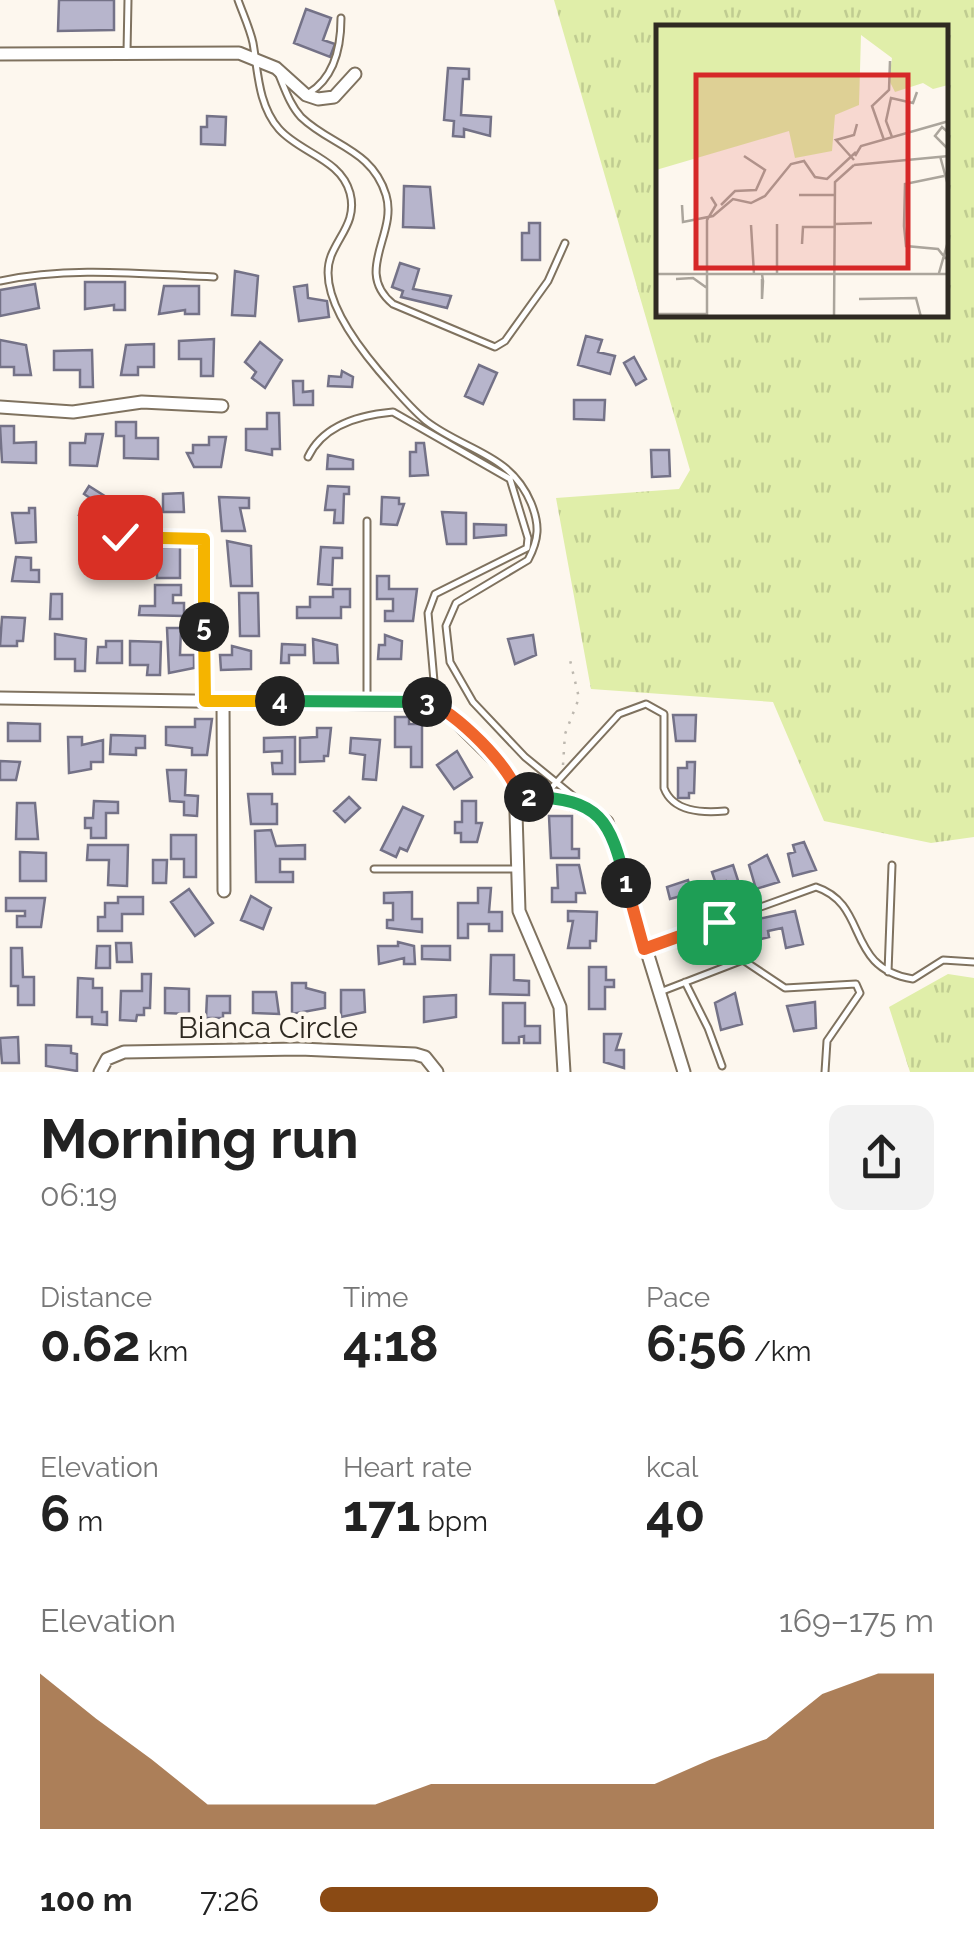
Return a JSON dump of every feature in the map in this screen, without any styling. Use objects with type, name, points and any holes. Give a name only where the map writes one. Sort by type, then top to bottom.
[{"type":"street","points":[[0,54],[252,55],[276,68],[306,95],[318,99],[334,97],[355,74]]},
{"type":"street","points":[[0,407],[73,412],[142,402],[222,406]]},
{"type":"street","points":[[120,537],[204,539],[205,701]]},
{"type":"street","points":[[0,698],[436,704],[511,774],[518,797],[518,868],[524,928],[560,1007],[564,1072]]},
{"type":"street","points":[[223,701],[224,890]]},
{"type":"street","points":[[518,797],[544,797],[585,808],[607,822],[614,834],[644,949],[684,1072]]},
{"type":"street","name":"Bianca Circle","points":[[100,1072],[107,1059],[124,1052],[230,1049],[415,1054],[433,1064],[438,1072]]},
{"type":"lane","points":[[127,52],[128,0]]},
{"type":"lane","points":[[238,0],[275,126],[333,166],[349,188],[350,221],[332,252],[328,276],[335,302],[362,348],[428,422],[505,464],[520,479],[533,507],[539,532],[528,560],[456,603],[446,626],[446,642],[462,689],[585,808]]},
{"type":"lane","points":[[306,95],[322,85],[338,54],[341,18]]},
{"type":"lane","points":[[276,68],[302,118],[362,154],[386,194],[387,228],[374,264],[384,297],[393,304],[495,347],[505,341],[548,281],[565,243]]},
{"type":"lane","points":[[0,281],[111,273],[214,277]]},
{"type":"lane","points":[[383,404],[510,479],[528,538],[527,548],[434,594],[428,613],[436,704]]},
{"type":"lane","points":[[308,457],[316,440],[336,425],[393,412]]},
{"type":"lane","points":[[367,521],[367,702]]},
{"type":"lane","points":[[544,797],[619,714],[646,704],[664,714],[664,788],[668,799],[676,807],[725,812]]},
{"type":"lane","points":[[888,972],[892,865]]},
{"type":"lane","points":[[374,869],[518,868]]},
{"type":"lane","points":[[644,949],[816,887],[837,894],[846,904],[858,940],[888,972],[913,979],[943,960],[974,962]]},
{"type":"lane","points":[[660,992],[743,960],[785,988],[856,984],[860,993],[826,1040],[825,1072]]},
{"type":"lane","points":[[684,982],[722,1066]]},
{"type":"path","points":[[564,772],[565,734],[580,698],[570,660]]},
{"type":"green space","points":[[554,0],[974,0],[974,837],[931,843],[824,821],[773,702],[591,689],[556,498],[679,489],[690,470]]},
{"type":"green space","points":[[948,974],[974,978],[974,1072],[910,1072],[889,1007]]},
{"type":"building","points":[[59,0],[114,0],[114,30],[58,31]]},
{"type":"building","points":[[306,9],[331,18],[323,40],[335,44],[330,57],[294,43]]},
{"type":"building","points":[[448,68],[469,69],[469,79],[463,79],[461,115],[491,117],[490,136],[464,129],[464,137],[453,136],[454,121],[444,120]]},
{"type":"building","points":[[207,116],[226,117],[225,145],[201,144],[201,127],[207,127]]},
{"type":"building","points":[[404,186],[430,187],[434,228],[403,227]]},
{"type":"building","points":[[529,223],[540,223],[540,260],[522,260],[522,233],[529,233]]},
{"type":"building","points":[[400,263],[419,269],[413,289],[451,296],[447,308],[401,297],[403,291],[392,287]]},
{"type":"building","points":[[235,271],[258,276],[255,316],[232,315]]},
{"type":"building","points":[[85,282],[125,282],[125,310],[114,310],[114,305],[85,309]]},
{"type":"building","points":[[35,284],[39,308],[0,316],[0,290]]},
{"type":"building","points":[[307,285],[308,298],[327,301],[329,317],[299,321],[294,287]]},
{"type":"building","points":[[164,286],[199,286],[199,314],[185,314],[185,310],[159,314]]},
{"type":"building","points":[[586,336],[602,340],[598,352],[615,356],[610,374],[578,365]]},
{"type":"building","points":[[214,339],[213,376],[201,376],[201,359],[179,359],[179,341]]},
{"type":"building","points":[[0,340],[26,345],[31,375],[14,375],[14,367],[0,367]]},
{"type":"building","points":[[260,342],[282,360],[265,388],[252,378],[256,372],[245,362]]},
{"type":"building","points":[[154,344],[154,367],[138,367],[138,375],[121,375],[126,345]]},
{"type":"building","points":[[92,350],[93,387],[80,387],[80,370],[54,370],[54,351]]},
{"type":"building","points":[[634,357],[646,379],[636,385],[624,363]]},
{"type":"building","points":[[479,365],[497,373],[483,404],[465,396]]},
{"type":"building","points":[[342,371],[353,377],[352,387],[328,386],[329,376],[341,377]]},
{"type":"building","points":[[293,381],[303,381],[303,392],[313,391],[313,405],[294,405]]},
{"type":"building","points":[[574,400],[605,400],[604,420],[574,419]]},
{"type":"building","points":[[267,413],[279,413],[280,449],[272,449],[272,455],[246,450],[246,429],[267,429]]},
{"type":"building","points":[[116,422],[136,422],[136,438],[158,438],[158,459],[124,458],[124,436],[116,436]]},
{"type":"building","points":[[0,426],[14,426],[14,443],[36,442],[36,463],[2,462]]},
{"type":"building","points":[[86,434],[103,434],[97,466],[70,465],[70,443],[85,443]]},
{"type":"building","points":[[209,437],[226,437],[221,467],[194,467],[187,453],[193,453],[193,445],[209,445]]},
{"type":"building","points":[[416,443],[424,443],[428,475],[410,476],[410,452],[416,452]]},
{"type":"building","points":[[651,450],[669,450],[670,476],[652,477]]},
{"type":"building","points":[[328,455],[353,460],[353,469],[327,469]]},
{"type":"building","points":[[89,486],[114,502],[98,527],[79,515],[90,498],[84,494]]},
{"type":"building","points":[[328,486],[349,487],[349,494],[344,494],[343,523],[334,523],[335,510],[325,510]]},
{"type":"building","points":[[183,493],[184,512],[163,512],[163,494]]},
{"type":"building","points":[[219,497],[249,498],[249,508],[240,508],[245,531],[222,531]]},
{"type":"building","points":[[382,497],[399,498],[399,504],[404,504],[397,525],[381,524]]},
{"type":"building","points":[[29,508],[35,508],[36,542],[16,543],[12,513],[29,513]]},
{"type":"building","points":[[442,512],[466,513],[466,544],[447,544]]},
{"type":"building","points":[[474,524],[506,525],[506,535],[474,538]]},
{"type":"building","points":[[227,541],[251,546],[252,586],[231,586]]},
{"type":"building","points":[[141,547],[180,547],[180,578],[157,578],[157,557],[141,557]]},
{"type":"building","points":[[321,547],[342,548],[342,558],[333,558],[332,585],[318,584]]},
{"type":"building","points":[[16,557],[31,558],[31,570],[39,570],[39,582],[12,581]]},
{"type":"building","points":[[377,576],[389,576],[389,589],[417,589],[413,621],[385,621],[385,611],[393,611],[393,599],[377,599]]},
{"type":"building","points":[[155,585],[181,585],[181,595],[173,595],[173,603],[184,603],[184,616],[139,615],[140,606],[155,606]]},
{"type":"building","points":[[333,589],[350,589],[350,607],[341,607],[341,618],[297,618],[297,607],[310,607],[310,597],[333,597]]},
{"type":"building","points":[[239,593],[258,593],[259,636],[240,636]]},
{"type":"building","points":[[51,594],[62,594],[62,619],[50,619]]},
{"type":"building","points":[[2,617],[25,618],[23,641],[17,641],[17,646],[0,646]]},
{"type":"building","points":[[167,628],[181,628],[180,655],[194,655],[194,668],[169,673]]},
{"type":"building","points":[[55,634],[86,639],[85,671],[75,671],[75,659],[55,659]]},
{"type":"building","points":[[385,635],[402,641],[401,659],[378,659]]},
{"type":"building","points":[[533,635],[536,655],[515,664],[508,639]]},
{"type":"building","points":[[313,639],[337,645],[338,663],[314,663]]},
{"type":"building","points":[[106,641],[122,641],[122,663],[97,663],[98,647],[106,647]]},
{"type":"building","points":[[130,641],[161,642],[160,675],[147,675],[148,665],[130,665]]},
{"type":"building","points":[[282,644],[305,645],[305,655],[289,655],[289,663],[281,663]]},
{"type":"building","points":[[232,646],[251,651],[251,669],[221,670],[220,655],[232,655]]},
{"type":"building","points":[[673,715],[696,715],[695,741],[676,741]]},
{"type":"building","points":[[395,717],[409,717],[409,724],[422,724],[422,767],[411,767],[411,747],[395,747]]},
{"type":"building","points":[[195,719],[212,719],[207,755],[192,755],[192,748],[166,745],[166,727],[195,727]]},
{"type":"building","points":[[8,723],[40,724],[40,741],[8,741]]},
{"type":"building","points":[[317,728],[331,728],[328,756],[324,756],[324,761],[300,762],[300,738],[317,737]]},
{"type":"building","points":[[111,735],[145,736],[145,748],[136,748],[136,755],[110,754]]},
{"type":"building","points":[[68,737],[82,737],[82,745],[103,740],[103,762],[91,762],[91,769],[69,773]]},
{"type":"building","points":[[295,737],[295,774],[273,774],[272,763],[282,763],[282,751],[264,752],[264,738]]},
{"type":"building","points":[[351,738],[380,740],[376,780],[363,779],[365,755],[350,753]]},
{"type":"building","points":[[457,751],[472,777],[454,789],[437,765]]},
{"type":"building","points":[[0,761],[20,762],[16,780],[0,780]]},
{"type":"building","points":[[687,762],[695,762],[694,793],[689,793],[689,798],[678,798],[678,768],[687,768]]},
{"type":"building","points":[[167,770],[186,770],[185,795],[198,796],[197,816],[184,815],[184,802],[170,801]]},
{"type":"building","points":[[248,794],[272,794],[272,804],[277,804],[277,824],[251,824]]},
{"type":"building","points":[[349,797],[360,808],[345,822],[334,811]]},
{"type":"building","points":[[94,801],[118,802],[118,813],[106,813],[106,838],[91,838],[91,828],[85,828],[85,818],[93,818]]},
{"type":"building","points":[[462,801],[476,801],[476,823],[482,823],[477,842],[461,842],[461,833],[455,833],[455,822],[462,822]]},
{"type":"building","points":[[17,803],[35,803],[38,839],[16,839]]},
{"type":"building","points":[[403,807],[423,816],[407,851],[400,848],[396,857],[381,850]]},
{"type":"building","points":[[549,816],[572,816],[572,849],[579,849],[579,858],[551,858]]},
{"type":"building","points":[[271,830],[276,846],[305,845],[305,859],[280,859],[280,872],[293,872],[293,882],[256,882],[255,831]]},
{"type":"building","points":[[171,835],[196,835],[196,877],[184,877],[184,859],[171,859]]},
{"type":"building","points":[[804,842],[816,870],[793,876],[788,854],[795,852],[793,845]]},
{"type":"building","points":[[88,845],[128,845],[127,886],[108,885],[109,860],[87,860]]},
{"type":"building","points":[[20,852],[46,853],[46,881],[20,881]]},
{"type":"building","points":[[767,855],[779,882],[756,889],[749,865]]},
{"type":"building","points":[[153,860],[167,860],[166,883],[153,883]]},
{"type":"building","points":[[557,865],[579,865],[585,893],[576,893],[576,902],[552,902],[552,888],[558,888]]},
{"type":"building","points":[[733,865],[743,896],[732,900],[726,881],[716,884],[712,872]]},
{"type":"building","points":[[688,880],[698,912],[687,915],[681,896],[670,899],[667,887]]},
{"type":"building","points":[[478,888],[491,888],[489,912],[502,912],[502,931],[489,931],[489,924],[468,924],[468,938],[458,938],[458,903],[478,903]]},
{"type":"building","points":[[189,889],[213,923],[195,936],[171,902]]},
{"type":"building","points":[[412,892],[412,919],[422,919],[422,932],[387,928],[387,920],[393,920],[393,903],[384,903],[384,893]]},
{"type":"building","points":[[251,896],[271,908],[263,929],[241,920]]},
{"type":"building","points":[[118,897],[143,897],[143,914],[122,914],[122,931],[98,931],[98,917],[105,917],[105,903],[118,903]]},
{"type":"building","points":[[6,898],[45,898],[41,927],[17,927],[17,916],[25,916],[25,911],[6,911]]},
{"type":"building","points":[[568,911],[597,912],[596,941],[590,941],[590,948],[568,948],[573,921],[568,921]]},
{"type":"building","points":[[795,911],[803,944],[786,948],[782,928],[768,931],[769,937],[761,939],[756,933],[754,920]]},
{"type":"building","points":[[717,933],[722,948],[692,954],[688,944]]},
{"type":"building","points":[[398,942],[414,946],[415,964],[404,964],[404,958],[379,964],[378,946],[398,946]]},
{"type":"building","points":[[116,943],[131,943],[132,962],[117,962]]},
{"type":"building","points":[[97,946],[110,946],[110,968],[96,968]]},
{"type":"building","points":[[422,946],[450,946],[450,960],[422,959]]},
{"type":"building","points":[[11,948],[22,948],[23,977],[34,977],[34,1005],[18,1005],[18,986],[11,986]]},
{"type":"building","points":[[491,955],[514,955],[514,980],[529,981],[529,995],[490,994]]},
{"type":"building","points":[[589,967],[606,967],[606,980],[614,980],[614,987],[605,987],[605,1009],[589,1009]]},
{"type":"building","points":[[142,974],[151,974],[150,1008],[144,1008],[144,1015],[137,1015],[136,1021],[120,1020],[121,991],[142,991]]},
{"type":"building","points":[[78,978],[93,979],[93,988],[102,988],[102,1012],[107,1012],[107,1025],[92,1024],[92,1017],[77,1017]]},
{"type":"building","points":[[292,983],[306,983],[306,988],[325,993],[325,1008],[292,1014]]},
{"type":"building","points":[[165,988],[189,989],[189,1014],[165,1013]]},
{"type":"building","points":[[341,990],[364,990],[365,1012],[341,1017]]},
{"type":"building","points":[[253,992],[276,992],[279,1014],[253,1013]]},
{"type":"building","points":[[735,993],[742,1024],[721,1030],[715,1003]]},
{"type":"building","points":[[456,995],[456,1017],[424,1022],[424,997]]},
{"type":"building","points":[[207,996],[230,996],[230,1013],[223,1013],[223,1018],[206,1018]]},
{"type":"building","points":[[815,1002],[816,1028],[794,1031],[787,1006]]},
{"type":"building","points":[[503,1003],[525,1003],[525,1026],[540,1026],[540,1043],[524,1043],[524,1036],[519,1037],[519,1043],[503,1043]]},
{"type":"building","points":[[604,1034],[621,1034],[616,1050],[624,1050],[624,1068],[604,1062]]},
{"type":"building","points":[[18,1037],[19,1063],[2,1063],[0,1038]]},
{"type":"building","points":[[46,1045],[71,1046],[71,1053],[77,1054],[77,1071],[46,1066]]},
{"type":"route","points":[[120,537],[204,539],[205,701],[440,705],[511,774],[518,797],[544,797],[585,808],[607,822],[614,834],[644,949],[719,922]]}]
